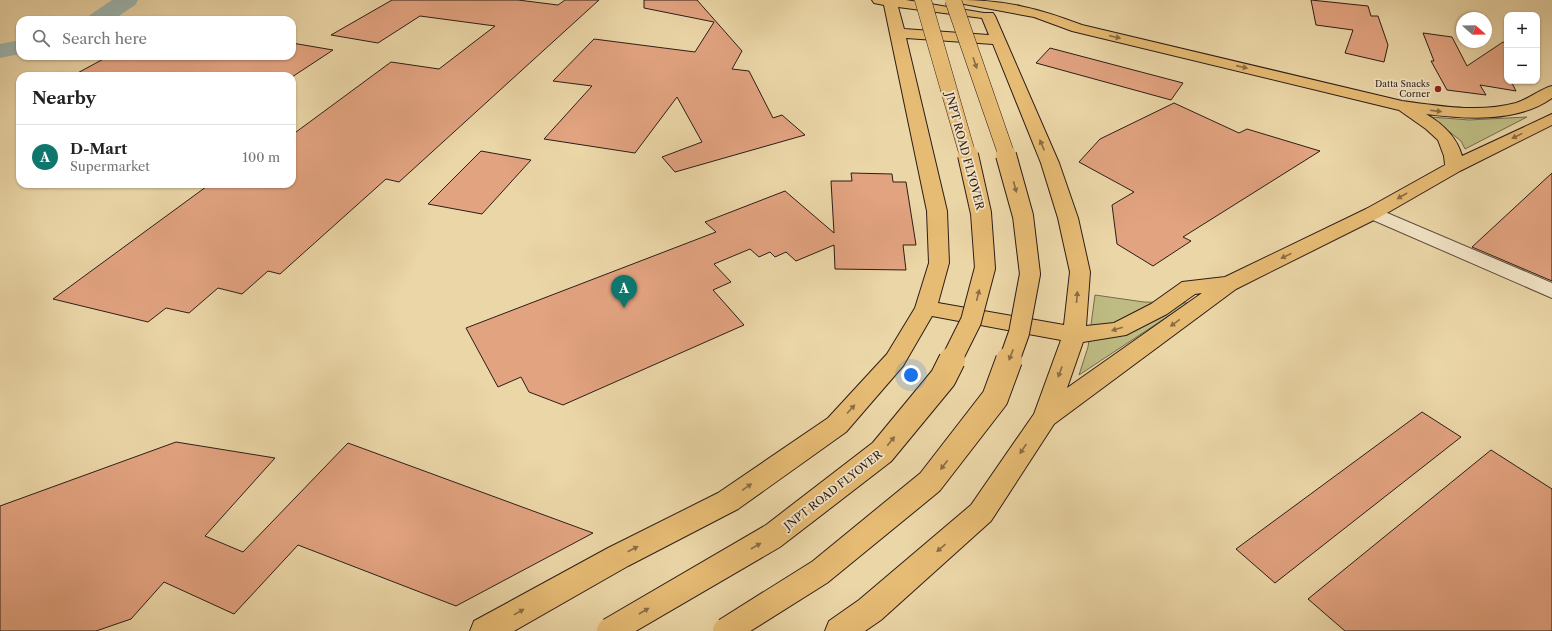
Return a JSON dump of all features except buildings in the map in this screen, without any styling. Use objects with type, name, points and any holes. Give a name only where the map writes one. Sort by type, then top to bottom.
[{"type":"highway","name":"JNPT ROAD FLYOVER","points":[[610,631],[773,536],[882,452],[943,378],[972,321],[985,268],[981,213],[970,164],[922,0]]},
{"type":"highway","points":[[726,631],[820,572],[930,482],[995,398],[1019,333],[1030,274],[1023,216],[1009,163],[953,0]]},
{"type":"highway","points":[[964,0],[1037,13],[1077,28],[1402,106],[1454,113],[1510,110],[1535,102],[1552,91]]},
{"type":"highway","points":[[485,631],[618,557],[728,501],[837,425],[896,360],[926,308],[939,263],[937,211],[897,33],[886,1],[988,16],[1037,26],[1077,28]]},
{"type":"highway","points":[[840,631],[870,610],[981,513],[1045,417],[1074,336],[1080,272],[1068,218],[1050,163],[988,16]]},
{"type":"highway","points":[[897,33],[998,40]]},
{"type":"highway","points":[[1402,106],[1444,136],[1453,150],[1454,167]]},
{"type":"highway","points":[[1045,417],[1229,284],[1373,213],[1454,167],[1552,119]]},
{"type":"highway","points":[[926,308],[1074,336],[1118,330],[1159,309],[1190,287],[1229,284]]},
{"type":"street","points":[[1373,213],[1552,291]]},
{"type":"shaded area","points":[[1431,117],[1469,120],[1527,117],[1465,149],[1461,141]]},
{"type":"shaded area","points":[[1095,295],[1144,302],[1188,303],[1079,375],[1088,347]]},
{"type":"waterway","points":[[104,16],[127,0]]},
{"type":"waterway","points":[[0,51],[16,48]]},
{"type":"place","name":"Datta Snacks Corner","points":[[1438,89]]},
{"type":"place","name":"D-Mart","points":[[624,308]]}]
